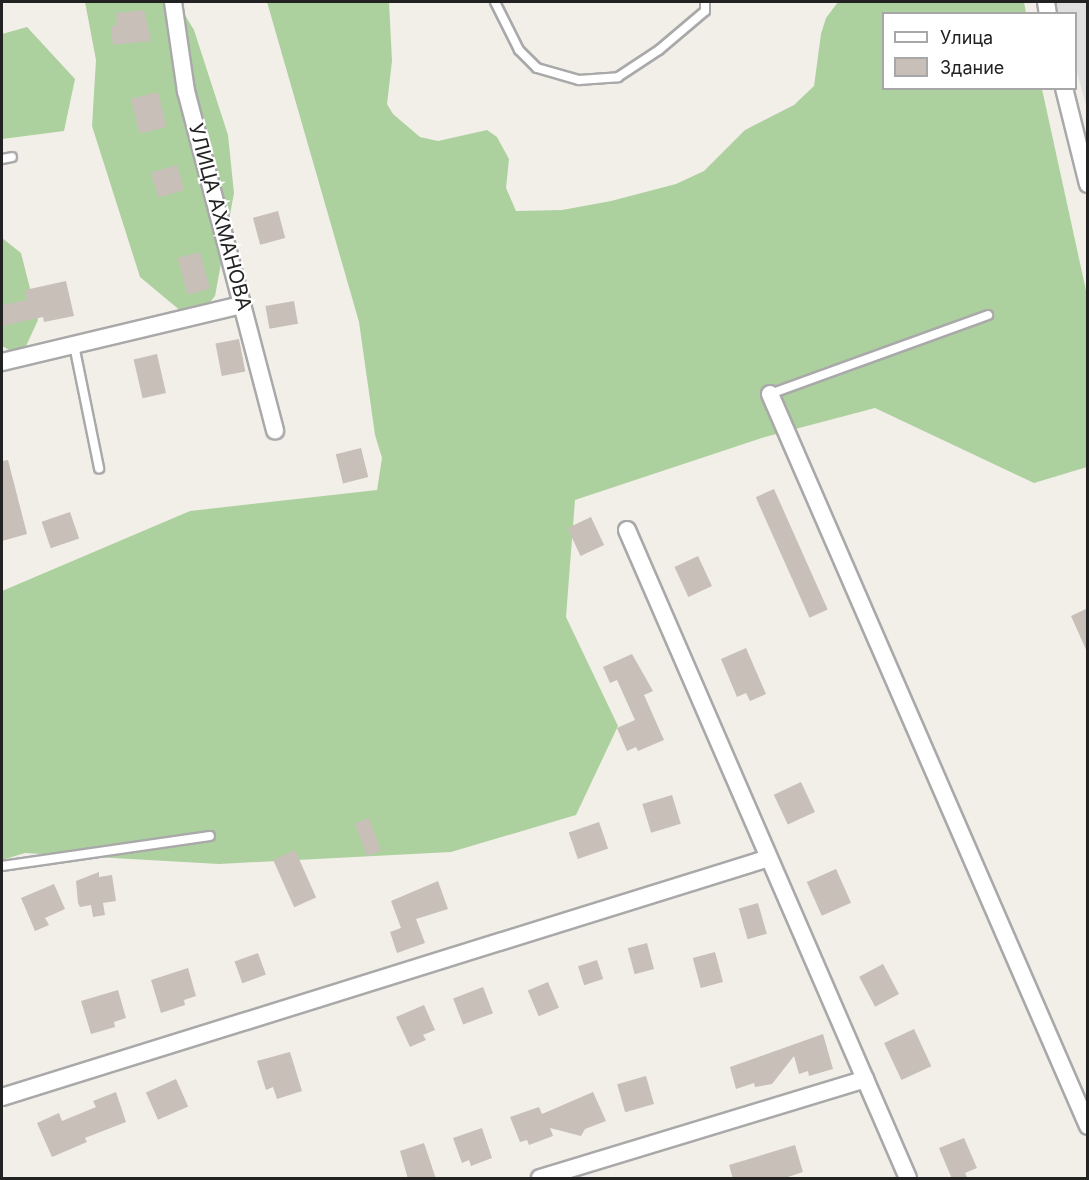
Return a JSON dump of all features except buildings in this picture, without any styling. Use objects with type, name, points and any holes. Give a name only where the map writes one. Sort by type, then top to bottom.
[{"type":"street","name":"УЛИЦА АХМАНОВА","points":[[173,2],[186,91],[274,431]]},
{"type":"street","points":[[1065,90],[1081,133],[1088,184]]},
{"type":"street","points":[[2,362],[242,305]]},
{"type":"street","points":[[770,394],[1088,1126]]},
{"type":"street","points":[[627,530],[908,1179]]},
{"type":"street","points":[[2,1097],[769,858]]},
{"type":"street","points":[[540,1179],[865,1079]]},
{"type":"lane","points":[[495,2],[519,50],[537,68],[579,80],[618,77],[659,50],[705,11],[705,2]]},
{"type":"lane","points":[[2,159],[12,157]]},
{"type":"lane","points":[[770,394],[988,315]]},
{"type":"lane","points":[[74,345],[99,468]]},
{"type":"lane","points":[[2,866],[210,836]]},
{"type":"shaded area","points":[[1054,2],[1087,2],[1087,108],[1077,73],[1077,12],[1058,12]]},
{"type":"green space","points":[[85,2],[177,2],[194,30],[228,135],[234,193],[215,296],[194,322],[140,277],[92,126],[96,60]]},
{"type":"green space","points":[[267,2],[389,2],[392,61],[387,104],[393,114],[420,137],[438,141],[487,130],[497,137],[509,159],[506,188],[516,211],[562,210],[611,201],[676,184],[704,171],[745,130],[794,105],[814,86],[821,34],[826,18],[838,2],[1024,2],[1026,12],[882,12],[882,90],[1042,90],[1087,295],[1087,467],[1034,483],[875,408],[765,437],[575,500],[566,617],[618,726],[576,815],[451,852],[219,864],[25,853],[2,860],[2,591],[190,511],[377,490],[382,458],[375,435],[359,322]]},
{"type":"green space","points":[[27,27],[75,79],[64,131],[2,139],[2,34]]},
{"type":"green space","points":[[2,238],[21,253],[38,320],[21,357],[2,346]]}]
